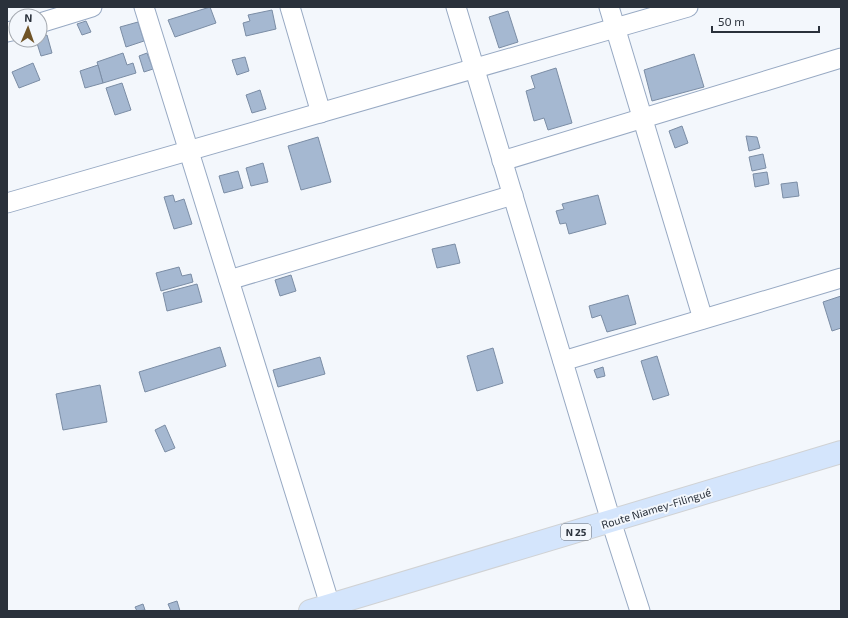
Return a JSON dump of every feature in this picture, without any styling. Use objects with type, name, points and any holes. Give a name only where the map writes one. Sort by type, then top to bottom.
[{"type":"main road","name":"Route Niamey-Filingué","points":[[320,608],[841,452]]},
{"type":"street","points":[[48,21],[92,7]]},
{"type":"street","points":[[144,7],[229,280],[320,608]]},
{"type":"street","points":[[290,7],[321,113]]},
{"type":"street","points":[[456,7],[611,521],[640,611]]},
{"type":"street","points":[[609,7],[703,319]]},
{"type":"street","points":[[7,203],[688,7]]},
{"type":"street","points":[[502,161],[841,58]]},
{"type":"street","points":[[229,280],[513,195]]},
{"type":"street","points":[[563,361],[841,278]]},
{"type":"building","points":[[210,7],[216,23],[175,37],[168,20]]},
{"type":"building","points":[[272,10],[276,29],[246,36],[243,23],[250,21],[248,15]]},
{"type":"building","points":[[508,11],[518,42],[499,48],[489,17]]},
{"type":"building","points":[[86,21],[91,32],[82,35],[77,24]]},
{"type":"building","points":[[138,22],[144,41],[126,47],[120,27]]},
{"type":"building","points":[[48,39],[52,53],[41,56],[38,48],[48,48]]},
{"type":"building","points":[[123,53],[127,65],[133,63],[136,73],[103,83],[97,62]]},
{"type":"building","points":[[147,53],[153,69],[144,72],[139,56]]},
{"type":"building","points":[[694,54],[704,87],[652,101],[644,70]]},
{"type":"building","points":[[245,57],[249,71],[237,75],[232,60]]},
{"type":"building","points":[[33,63],[40,80],[19,88],[12,72]]},
{"type":"building","points":[[98,65],[103,83],[85,88],[80,71]]},
{"type":"building","points":[[556,68],[572,123],[548,130],[544,118],[534,121],[526,91],[535,88],[531,76]]},
{"type":"building","points":[[122,83],[131,110],[115,115],[106,88]]},
{"type":"building","points":[[260,90],[266,109],[252,113],[246,95]]},
{"type":"building","points":[[682,126],[688,143],[675,148],[669,131]]},
{"type":"building","points":[[746,136],[757,137],[760,148],[749,151]]},
{"type":"building","points":[[318,137],[331,182],[301,190],[288,146]]},
{"type":"building","points":[[763,154],[766,168],[752,171],[749,157]]},
{"type":"building","points":[[263,163],[268,182],[251,186],[246,168]]},
{"type":"building","points":[[238,171],[243,188],[224,193],[219,176]]},
{"type":"building","points":[[767,172],[769,184],[755,187],[753,174]]},
{"type":"building","points":[[797,182],[799,196],[783,198],[781,184]]},
{"type":"building","points":[[173,195],[175,202],[184,199],[192,224],[174,229],[164,197]]},
{"type":"building","points":[[598,195],[606,224],[569,234],[566,223],[560,224],[556,211],[564,209],[562,204]]},
{"type":"building","points":[[455,244],[460,263],[437,268],[432,249]]},
{"type":"building","points":[[179,267],[182,276],[191,274],[193,282],[161,291],[156,273]]},
{"type":"building","points":[[291,275],[296,291],[280,296],[275,280]]},
{"type":"building","points":[[197,284],[202,302],[167,311],[163,293]]},
{"type":"building","points":[[628,295],[636,324],[607,332],[601,315],[592,318],[589,306]]},
{"type":"building","points":[[841,296],[841,328],[832,331],[823,302]]},
{"type":"building","points":[[220,347],[226,366],[145,392],[139,372]]},
{"type":"building","points":[[493,348],[503,383],[477,391],[467,356]]},
{"type":"building","points":[[657,356],[669,395],[653,400],[641,361]]},
{"type":"building","points":[[320,357],[325,374],[278,387],[273,370]]},
{"type":"building","points":[[603,367],[605,376],[597,378],[594,370]]},
{"type":"building","points":[[100,385],[107,422],[63,430],[56,394]]},
{"type":"building","points":[[165,425],[175,448],[165,452],[155,430]]},
{"type":"building","points":[[177,601],[180,611],[171,611],[168,604]]},
{"type":"building","points":[[143,604],[145,610],[137,611],[135,607]]}]
